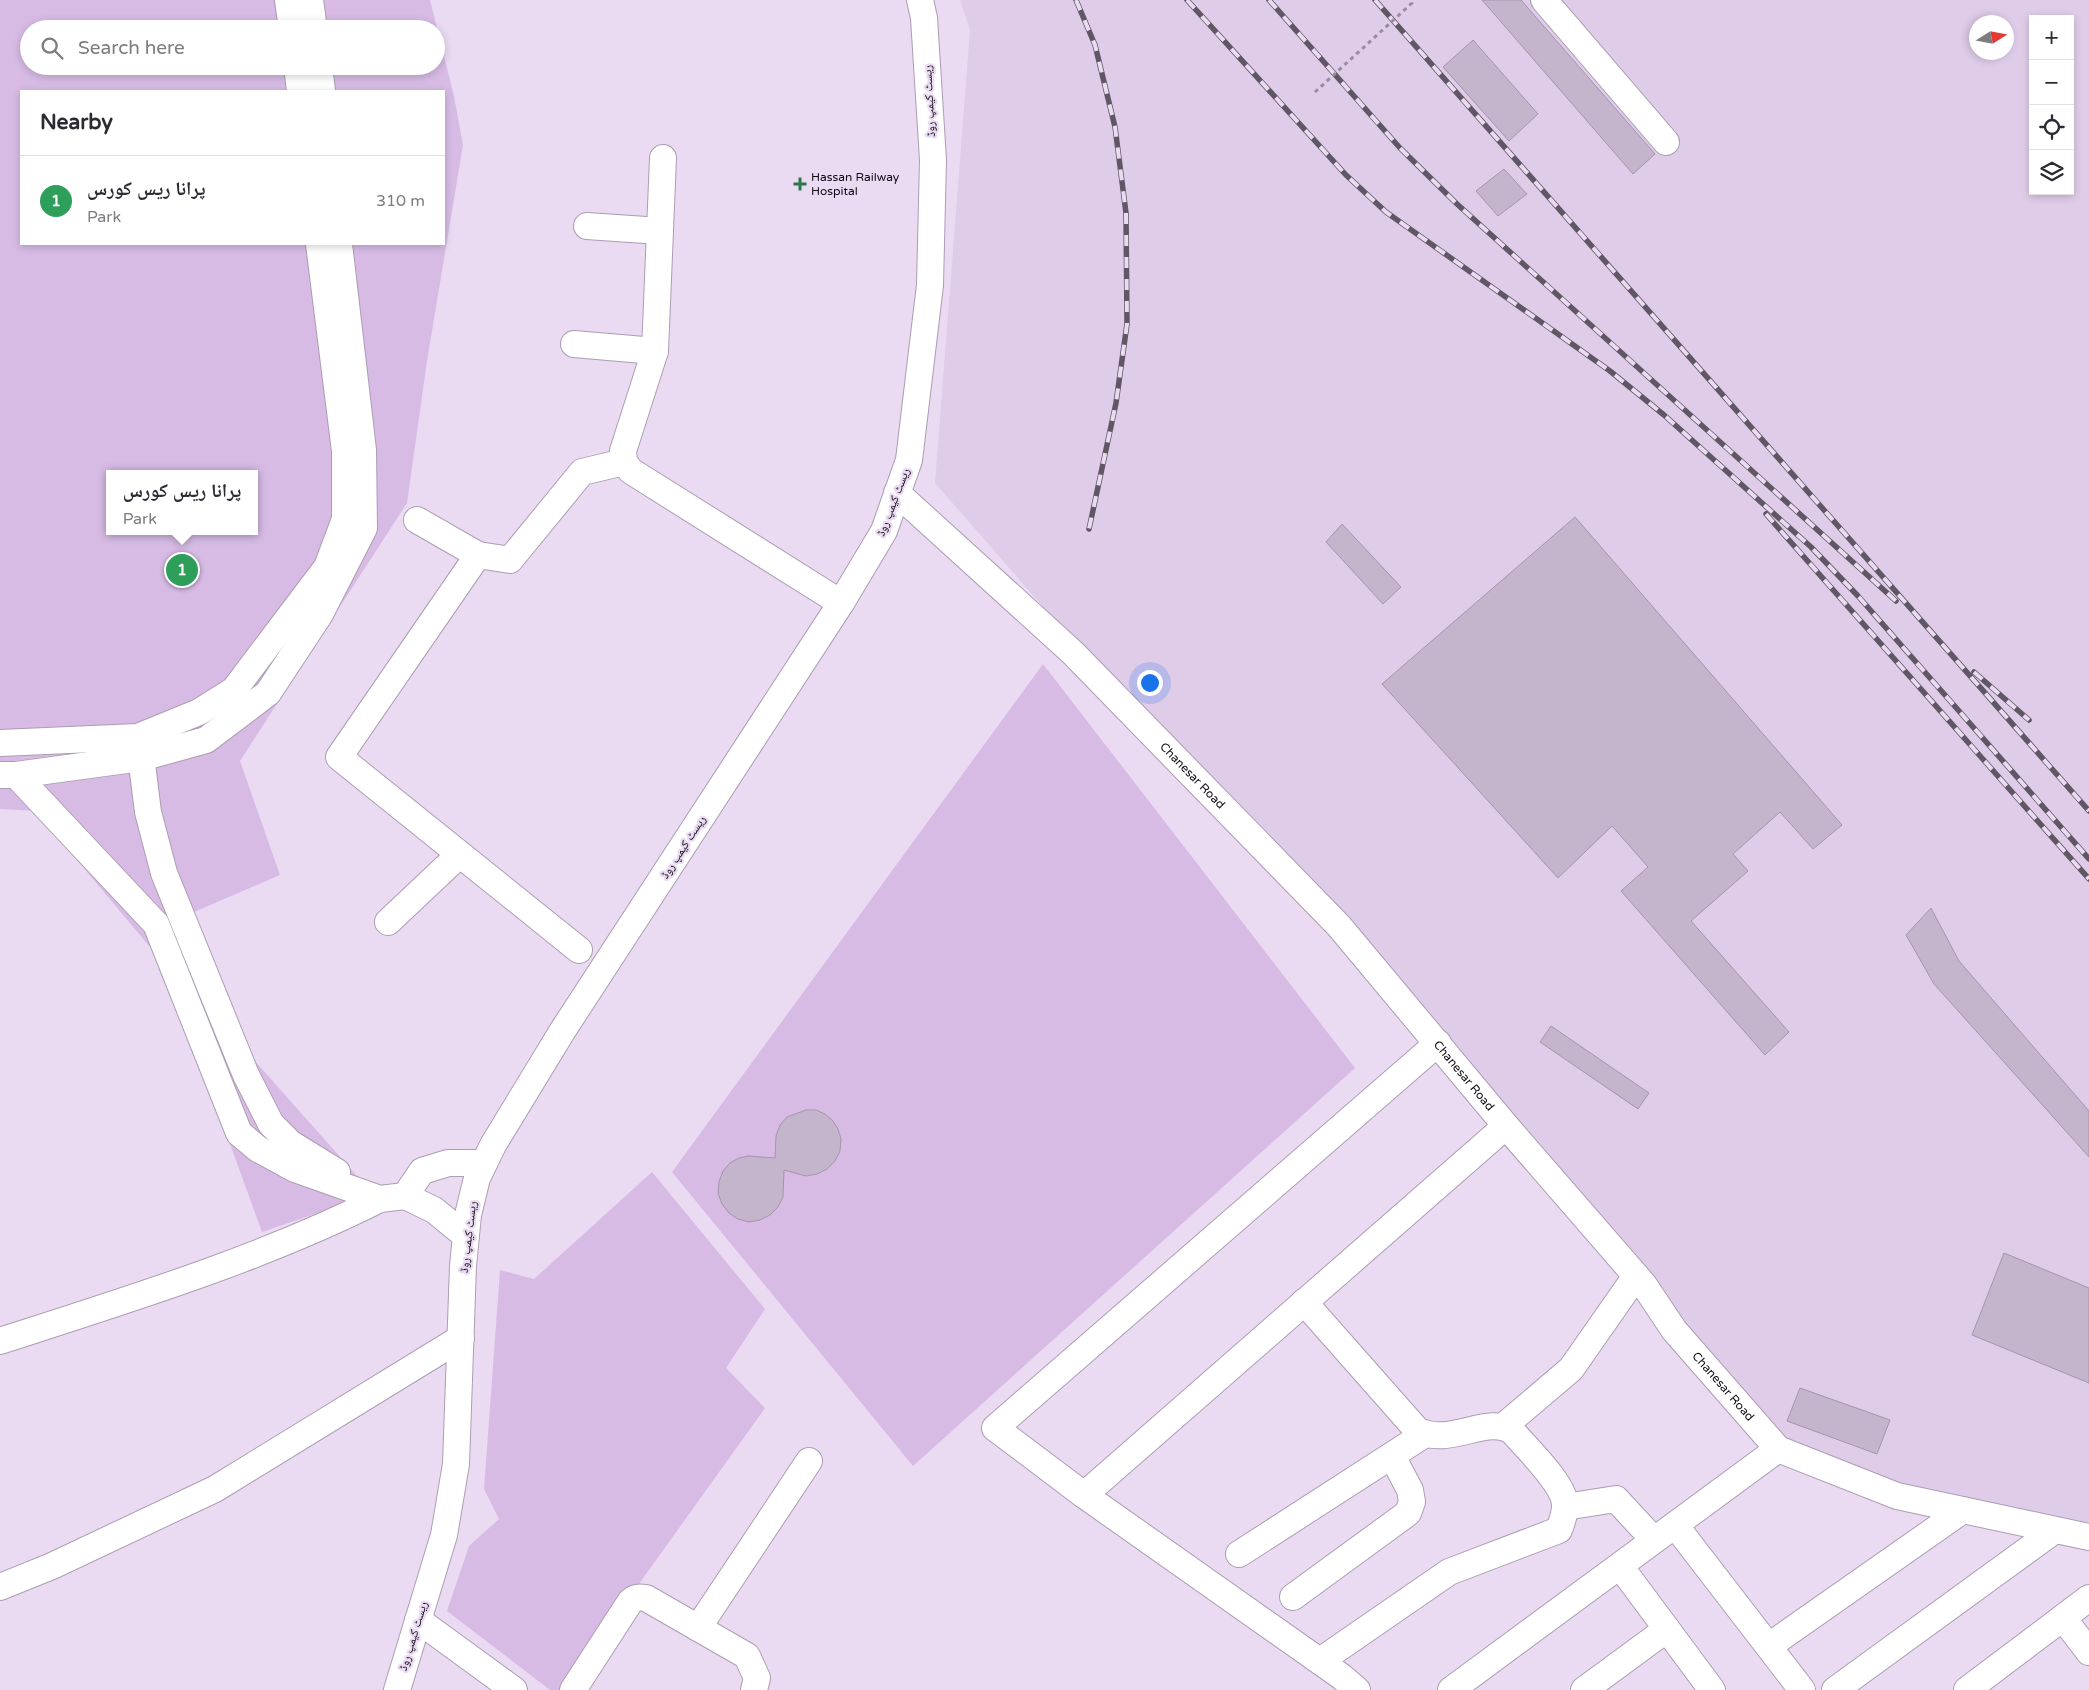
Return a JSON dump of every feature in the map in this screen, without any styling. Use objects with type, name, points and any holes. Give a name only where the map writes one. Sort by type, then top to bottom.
[{"type":"street","points":[[288,0],[291,20]]},
{"type":"street","points":[[310,0],[313,20]]},
{"type":"street","name":"ریسٹ کیمپ روڈ","points":[[397,1690],[444,1535],[456,1464],[463,1266],[470,1206],[477,1178],[492,1145],[563,1030],[841,603],[884,531],[909,460],[930,285],[933,160],[924,18],[920,0]]},
{"type":"street","points":[[1544,0],[1666,142]]},
{"type":"street","points":[[298,75],[300,90]]},
{"type":"street","points":[[320,75],[322,90]]},
{"type":"street","points":[[663,158],[655,352],[623,451],[624,462],[631,471],[841,603]]},
{"type":"street","points":[[587,226],[660,231]]},
{"type":"street","points":[[0,743],[140,748],[234,690],[327,567],[345,519],[345,451],[320,245]]},
{"type":"street","points":[[8,775],[140,748],[206,740],[268,693],[320,614],[364,528],[363,450],[340,245]]},
{"type":"street","points":[[574,344],[655,352]]},
{"type":"street","points":[[417,520],[478,555],[510,560],[582,472],[624,462]]},
{"type":"street","name":"Chanesar Road","points":[[897,493],[1079,660],[1339,926],[1506,1126],[1644,1285],[1674,1330],[1778,1449],[1897,1496],[2089,1537]]},
{"type":"street","points":[[478,555],[339,757],[579,950]]},
{"type":"street","points":[[140,748],[148,812],[164,873],[246,1075],[271,1124],[290,1142],[393,1198]]},
{"type":"street","points":[[8,775],[156,924],[239,1133],[258,1149],[295,1169],[434,1210],[466,1236]]},
{"type":"street","points":[[388,922],[459,854]]},
{"type":"street","points":[[1357,1690],[1320,1661],[1084,1494],[995,1428],[1438,1043]]},
{"type":"street","points":[[1084,1494],[1506,1126]]},
{"type":"street","points":[[0,1341],[154,1291],[331,1224],[393,1198],[422,1171],[448,1163],[484,1163]]},
{"type":"street","points":[[1504,1426],[1571,1369],[1636,1276]]},
{"type":"street","points":[[1304,1302],[1417,1430],[1425,1434],[1437,1436],[1504,1426],[1513,1432],[1556,1484],[1562,1494],[1565,1507],[1560,1530],[1449,1572],[1320,1661]]},
{"type":"street","points":[[0,1587],[52,1566],[215,1489],[461,1338]]},
{"type":"street","points":[[1239,1554],[1425,1434]]},
{"type":"street","points":[[1451,1690],[1778,1449]]},
{"type":"street","points":[[1293,1597],[1408,1513],[1412,1502],[1410,1490],[1392,1456]]},
{"type":"street","points":[[698,1628],[809,1461]]},
{"type":"street","points":[[1565,1507],[1616,1499],[1654,1540]]},
{"type":"street","points":[[1768,1646],[1963,1510]]},
{"type":"street","points":[[1675,1525],[1802,1690]]},
{"type":"street","points":[[1835,1690],[2055,1530]]},
{"type":"street","points":[[1620,1566],[1710,1689]]},
{"type":"street","points":[[573,1690],[630,1602],[635,1598],[646,1598],[746,1656],[758,1678],[754,1690]]},
{"type":"street","points":[[1967,1690],[2089,1598]]},
{"type":"street","points":[[2063,1618],[2089,1652]]},
{"type":"street","points":[[418,1620],[514,1690]]},
{"type":"street","points":[[1584,1690],[1667,1629]]},
{"type":"path","points":[[1315,92],[1412,3],[1410,0]]},
{"type":"shaded area","points":[[0,0],[430,0],[435,20],[20,20],[20,75],[445,75],[445,60],[463,145],[427,361],[407,503],[240,761],[280,875],[192,913],[246,1051],[373,1194],[262,1232],[165,965],[36,811],[0,809]]},
{"type":"shaded area","points":[[960,0],[2089,0],[2089,1537],[1778,1449],[935,483],[970,30]]},
{"type":"shaded area","points":[[1043,664],[1355,1068],[913,1466],[672,1172]]},
{"type":"shaded area","points":[[652,1172],[765,1309],[726,1368],[765,1408],[563,1690],[550,1690],[447,1611],[469,1546],[499,1519],[484,1489],[500,1270],[534,1279]]},
{"type":"building","points":[[1482,0],[1521,0],[1655,154],[1633,174]]},
{"type":"building","points":[[1473,40],[1538,114],[1509,141],[1443,67]]},
{"type":"building","points":[[1504,169],[1527,194],[1498,216],[1476,191]]},
{"type":"building","points":[[1575,517],[1842,825],[1813,849],[1780,812],[1733,854],[1748,871],[1691,921],[1789,1032],[1765,1055],[1621,891],[1648,867],[1612,826],[1558,878],[1382,684]]},
{"type":"building","points":[[1342,524],[1401,587],[1383,604],[1326,542]]},
{"type":"building","points":[[1931,908],[1959,961],[2089,1111],[2089,1157],[1934,984],[1906,935]]},
{"type":"building","points":[[1551,1026],[1649,1093],[1638,1109],[1540,1042]]},
{"type":"building","points":[[806,1110],[816,1110],[825,1114],[838,1129],[841,1139],[840,1151],[835,1161],[827,1169],[817,1174],[806,1176],[784,1170],[783,1197],[778,1207],[770,1215],[760,1220],[749,1222],[738,1219],[729,1213],[722,1204],[718,1193],[723,1171],[730,1163],[739,1158],[748,1156],[775,1158],[776,1136],[780,1125],[787,1117]]},
{"type":"building","points":[[2004,1253],[2089,1288],[2089,1383],[1972,1335]]},
{"type":"building","points":[[1800,1388],[1890,1420],[1877,1454],[1787,1421]]},
{"type":"railway","points":[[1076,0],[1095,45],[1115,127],[1126,213],[1127,324],[1116,403],[1089,529]]},
{"type":"railway","points":[[1187,0],[1346,175],[1386,212],[1610,371],[1664,415],[1811,547],[1858,596],[2089,859]]},
{"type":"railway","points":[[1269,0],[1400,148],[1457,204],[1896,601]]},
{"type":"railway","points":[[1375,0],[2089,811]]},
{"type":"railway","points":[[1766,514],[2089,879]]},
{"type":"railway","points":[[1974,672],[2029,720]]},
{"type":"place","name":"Hassan Railway Hospital","points":[[800,184]]},
{"type":"place","name":"پرانا ریس کورس","points":[[182,570]]}]
